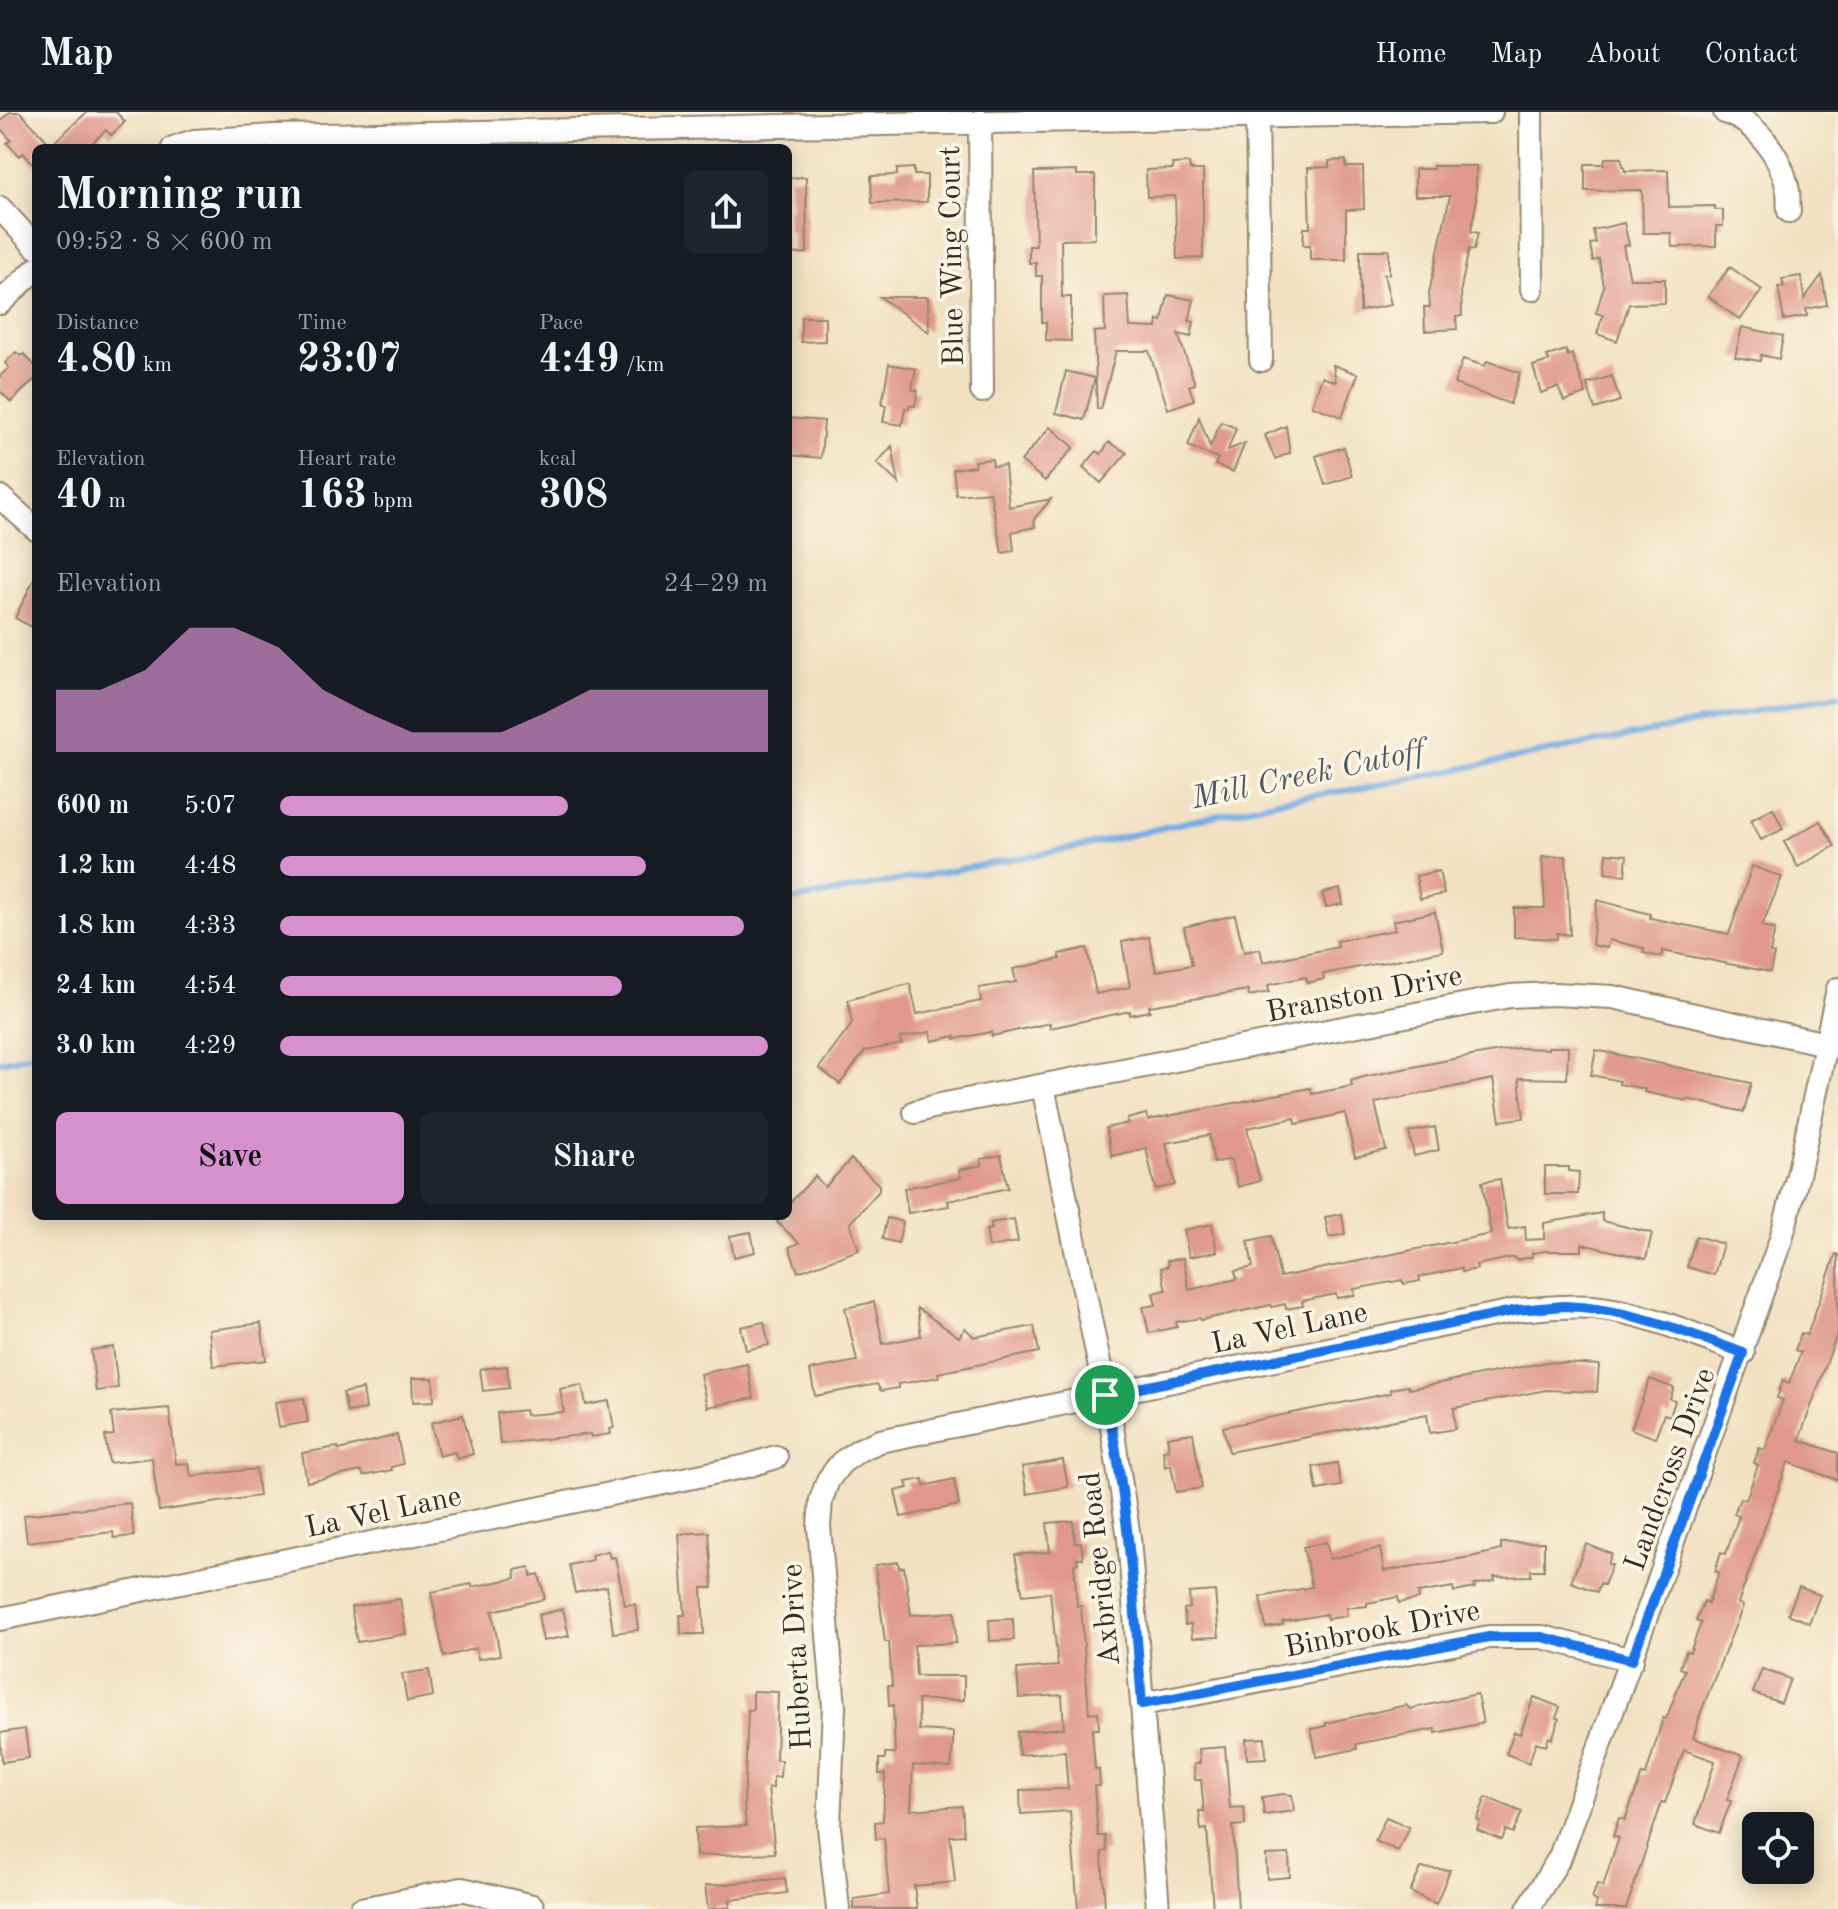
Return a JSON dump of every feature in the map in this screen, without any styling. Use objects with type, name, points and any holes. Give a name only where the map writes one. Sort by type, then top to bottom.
[{"type":"street","points":[[185,144],[248,137],[676,138],[1128,115],[1491,112]]},
{"type":"street","points":[[1531,112],[1532,289]]},
{"type":"street","points":[[1725,112],[1748,123],[1765,140],[1789,192],[1789,211]]},
{"type":"street","points":[[1257,115],[1261,360]]},
{"type":"street","name":"Blue Wing Court","points":[[980,121],[982,391]]},
{"type":"street","points":[[0,208],[32,243]]},
{"type":"street","points":[[0,303],[32,273]]},
{"type":"street","points":[[0,497],[32,525]]},
{"type":"street","name":"Landcross Drive","points":[[1528,1909],[1560,1857],[1743,1353],[1781,1239],[1838,989]]},
{"type":"street","name":"Branston Drive","points":[[915,1112],[1429,1010],[1525,995],[1613,997],[1826,1044]]},
{"type":"street","name":"Axbridge Road","points":[[1043,1086],[1112,1427],[1129,1538],[1158,1909]]},
{"type":"street","name":"La Vel Lane","points":[[848,1458],[880,1441],[1518,1310],[1564,1306],[1614,1310],[1651,1319],[1743,1353]]},
{"type":"street","name":"La Vel Lane","points":[[0,1619],[747,1466],[776,1457]]},
{"type":"street","name":"Huberta Drive","points":[[838,1909],[829,1813],[833,1683],[819,1526],[821,1500],[828,1480],[848,1458]]},
{"type":"street","name":"Binbrook Drive","points":[[1142,1704],[1489,1637],[1542,1637],[1632,1660]]},
{"type":"street","points":[[361,1909],[462,1889],[532,1906],[533,1909]]},
{"type":"building","points":[[10,112],[20,112],[50,144],[32,144],[32,163],[7,143],[11,140],[0,128],[0,121]]},
{"type":"building","points":[[87,112],[116,112],[125,122],[111,135],[106,130],[91,144],[52,144]]},
{"type":"building","points":[[1605,158],[1621,158],[1625,171],[1668,170],[1669,207],[1715,206],[1715,210],[1723,210],[1723,226],[1716,226],[1716,246],[1672,247],[1671,233],[1643,233],[1642,190],[1585,191],[1585,164],[1604,164]]},
{"type":"building","points":[[1346,160],[1346,167],[1363,167],[1364,209],[1346,210],[1346,260],[1310,260],[1310,245],[1303,245],[1304,228],[1310,228],[1308,168],[1329,167],[1329,161]]},
{"type":"building","points":[[1189,163],[1190,170],[1203,170],[1203,258],[1177,259],[1175,196],[1147,197],[1146,170],[1173,169],[1172,164]]},
{"type":"building","points":[[1433,166],[1476,166],[1476,204],[1471,231],[1478,233],[1474,250],[1469,249],[1461,288],[1462,316],[1456,317],[1457,329],[1425,331],[1424,307],[1430,307],[1429,293],[1450,196],[1415,196],[1415,169],[1433,169]]},
{"type":"building","points":[[914,168],[914,175],[927,175],[927,202],[872,203],[871,176],[897,175],[897,169]]},
{"type":"building","points":[[1077,171],[1077,175],[1095,175],[1095,239],[1061,240],[1062,297],[1071,297],[1071,341],[1046,340],[1046,322],[1042,322],[1042,276],[1036,276],[1036,262],[1029,263],[1029,246],[1036,246],[1034,172]]},
{"type":"building","points":[[806,177],[807,253],[793,254],[792,178]]},
{"type":"building","points":[[1624,223],[1629,245],[1623,246],[1630,279],[1665,279],[1665,303],[1629,304],[1617,341],[1597,334],[1603,315],[1596,313],[1604,286],[1599,259],[1593,261],[1590,244],[1596,243],[1593,230]]},
{"type":"building","points":[[1360,250],[1389,250],[1389,274],[1384,274],[1391,305],[1360,311]]},
{"type":"building","points":[[1730,267],[1762,290],[1740,320],[1708,296]]},
{"type":"building","points":[[1822,275],[1827,305],[1806,309],[1807,316],[1784,320],[1778,287],[1784,287],[1782,279],[1801,276],[1804,299]]},
{"type":"building","points":[[1128,295],[1130,327],[1157,328],[1158,320],[1162,321],[1168,295],[1194,300],[1189,321],[1194,322],[1191,337],[1178,334],[1195,384],[1189,386],[1194,400],[1168,409],[1149,351],[1116,351],[1101,409],[1097,409],[1094,332],[1105,331],[1104,296]]},
{"type":"building","points":[[880,297],[928,297],[929,332]]},
{"type":"building","points":[[801,317],[825,317],[825,341],[801,342]]},
{"type":"building","points":[[1742,327],[1783,336],[1779,359],[1761,355],[1760,361],[1735,357]]},
{"type":"building","points":[[1566,350],[1568,356],[1572,354],[1586,394],[1564,401],[1558,387],[1541,393],[1533,366],[1549,361],[1547,356]]},
{"type":"building","points":[[16,352],[21,356],[24,354],[32,363],[32,382],[11,402],[0,391],[0,376],[9,368],[5,363]]},
{"type":"building","points":[[1463,359],[1485,366],[1487,361],[1520,373],[1510,404],[1454,384]]},
{"type":"building","points":[[889,364],[916,369],[912,389],[918,391],[915,406],[905,408],[902,425],[883,422],[886,405],[882,404]]},
{"type":"building","points":[[1333,365],[1358,374],[1342,417],[1312,406],[1322,377],[1336,382]]},
{"type":"building","points":[[1066,371],[1095,378],[1084,420],[1056,413]]},
{"type":"building","points":[[1612,376],[1620,401],[1595,409],[1587,384]]},
{"type":"building","points":[[1199,417],[1210,447],[1221,422],[1236,428],[1228,450],[1245,443],[1233,472],[1215,465],[1218,458],[1188,446]]},
{"type":"building","points":[[792,418],[824,421],[821,458],[792,455]]},
{"type":"building","points":[[1286,426],[1290,453],[1275,459],[1265,435]]},
{"type":"building","points":[[1050,427],[1074,447],[1045,481],[1021,461]]},
{"type":"building","points":[[1109,442],[1127,453],[1101,483],[1083,467],[1097,451],[1101,454]]},
{"type":"building","points":[[892,446],[899,484],[877,463]]},
{"type":"building","points":[[1344,447],[1352,476],[1325,485],[1316,456]]},
{"type":"building","points":[[992,459],[993,466],[1005,465],[1009,507],[1051,499],[1034,519],[1035,527],[1012,532],[1014,551],[1002,553],[990,492],[956,495],[953,469],[975,466],[974,461]]},
{"type":"building","points":[[32,583],[32,627],[15,618]]},
{"type":"building","points":[[1773,808],[1783,829],[1761,840],[1751,820]]},
{"type":"building","points":[[1820,821],[1835,846],[1798,867],[1784,842]]},
{"type":"building","points":[[1607,853],[1627,855],[1625,875],[1605,873]]},
{"type":"building","points":[[1566,856],[1570,935],[1557,933],[1557,939],[1514,937],[1514,908],[1545,908],[1542,857]]},
{"type":"building","points":[[1752,866],[1782,877],[1762,926],[1775,929],[1770,972],[1663,951],[1661,957],[1643,953],[1644,948],[1609,940],[1607,948],[1592,945],[1597,900],[1650,914],[1650,918],[1729,934]]},
{"type":"building","points":[[1439,871],[1444,894],[1420,899],[1416,876]]},
{"type":"building","points":[[1340,889],[1343,904],[1326,907],[1322,893]]},
{"type":"building","points":[[1435,912],[1443,951],[1323,974],[1324,979],[1307,983],[1306,977],[1268,985],[1269,992],[1249,996],[1248,990],[1149,1006],[1150,1011],[1130,1015],[1130,1011],[1050,1028],[1050,1023],[992,1036],[991,1032],[932,1041],[930,1032],[900,1038],[902,1044],[865,1051],[840,1084],[819,1068],[852,1024],[848,1000],[877,992],[910,984],[917,1014],[981,1001],[979,988],[1016,982],[1013,969],[1060,959],[1059,954],[1087,948],[1096,994],[1130,987],[1122,942],[1149,937],[1156,971],[1192,965],[1184,927],[1235,915],[1244,952],[1260,949],[1263,962],[1338,947],[1337,941],[1395,930],[1393,921]]},
{"type":"building","points":[[1568,1047],[1567,1079],[1519,1078],[1524,1118],[1500,1121],[1493,1079],[1375,1103],[1386,1150],[1355,1157],[1345,1113],[1296,1124],[1295,1118],[1247,1128],[1260,1181],[1238,1187],[1231,1159],[1214,1163],[1209,1135],[1166,1143],[1175,1185],[1155,1189],[1146,1148],[1112,1156],[1106,1128],[1128,1123],[1127,1119],[1146,1114],[1148,1120],[1310,1088],[1312,1094],[1352,1086],[1351,1081],[1363,1077],[1448,1060],[1518,1048]]},
{"type":"building","points":[[1596,1050],[1751,1083],[1744,1112],[1644,1092],[1645,1089],[1591,1075]]},
{"type":"building","points":[[1435,1127],[1439,1150],[1414,1156],[1409,1132]]},
{"type":"building","points":[[1001,1155],[1008,1188],[948,1201],[949,1206],[908,1213],[904,1188],[961,1178],[959,1170],[982,1165],[981,1159]]},
{"type":"building","points":[[851,1159],[879,1185],[879,1191],[850,1223],[859,1250],[798,1272],[789,1247],[799,1243],[777,1222],[792,1220],[792,1201],[815,1176],[825,1187]]},
{"type":"building","points":[[1545,1167],[1569,1167],[1569,1171],[1579,1172],[1578,1194],[1545,1194]]},
{"type":"building","points":[[1500,1179],[1508,1229],[1525,1226],[1526,1240],[1544,1239],[1544,1223],[1602,1213],[1602,1221],[1652,1233],[1646,1259],[1582,1244],[1582,1251],[1532,1253],[1532,1257],[1516,1260],[1515,1257],[1476,1265],[1477,1269],[1462,1272],[1461,1268],[1419,1277],[1420,1281],[1404,1284],[1402,1280],[1354,1289],[1355,1295],[1337,1298],[1336,1294],[1302,1301],[1303,1306],[1286,1309],[1285,1304],[1271,1305],[1201,1320],[1176,1322],[1177,1327],[1149,1333],[1143,1307],[1156,1305],[1153,1293],[1166,1290],[1161,1268],[1168,1266],[1167,1261],[1183,1258],[1189,1290],[1237,1279],[1235,1271],[1253,1267],[1248,1241],[1271,1236],[1280,1277],[1491,1234],[1482,1182]]},
{"type":"building","points":[[1342,1214],[1345,1234],[1329,1237],[1325,1217]]},
{"type":"building","points":[[887,1218],[903,1222],[898,1243],[882,1239]]},
{"type":"building","points":[[1014,1219],[1018,1242],[989,1247],[986,1230],[992,1229],[991,1223]]},
{"type":"building","points":[[1212,1224],[1217,1252],[1189,1257],[1184,1230]]},
{"type":"building","points":[[751,1232],[755,1252],[734,1257],[730,1236]]},
{"type":"building","points":[[1696,1236],[1723,1244],[1714,1275],[1687,1267]]},
{"type":"building","points":[[1836,1254],[1838,1331],[1799,1440],[1838,1453],[1838,1480],[1788,1462],[1738,1603],[1743,1606],[1693,1738],[1743,1756],[1727,1800],[1731,1801],[1719,1833],[1695,1824],[1715,1761],[1684,1750],[1665,1803],[1662,1802],[1626,1909],[1595,1909],[1597,1901],[1592,1899],[1597,1884],[1603,1886],[1619,1838],[1613,1836],[1619,1818],[1625,1820],[1642,1774],[1646,1775],[1663,1718],[1666,1719],[1685,1670],[1680,1668],[1686,1651],[1690,1652],[1701,1623],[1696,1621],[1704,1601],[1708,1603],[1719,1572],[1715,1571],[1721,1552],[1726,1554],[1739,1516],[1734,1514],[1740,1498],[1746,1500],[1758,1465],[1754,1463],[1759,1448],[1765,1450],[1783,1400],[1777,1398],[1783,1380],[1789,1383],[1801,1352],[1795,1350],[1801,1333],[1807,1335]]},
{"type":"building","points":[[874,1302],[883,1344],[921,1336],[917,1308],[959,1337],[965,1328],[974,1337],[1034,1326],[1039,1352],[938,1373],[939,1377],[898,1384],[898,1388],[881,1391],[877,1384],[815,1396],[810,1370],[857,1361],[845,1308]]},
{"type":"building","points":[[764,1322],[769,1345],[746,1350],[741,1327]]},
{"type":"building","points":[[261,1323],[266,1360],[213,1366],[209,1330]]},
{"type":"building","points":[[113,1347],[118,1388],[96,1391],[91,1350]]},
{"type":"building","points":[[1547,1362],[1599,1365],[1597,1392],[1546,1390],[1454,1408],[1455,1429],[1430,1433],[1427,1414],[1229,1452],[1223,1427],[1391,1393],[1390,1389],[1408,1386],[1409,1389]]},
{"type":"building","points":[[747,1364],[754,1398],[707,1407],[700,1374]]},
{"type":"building","points":[[507,1366],[509,1388],[483,1391],[480,1369]]},
{"type":"building","points":[[412,1378],[433,1378],[434,1401],[413,1402]]},
{"type":"building","points":[[1650,1379],[1674,1388],[1670,1399],[1675,1401],[1670,1416],[1664,1414],[1655,1438],[1631,1429]]},
{"type":"building","points":[[582,1385],[586,1405],[609,1401],[614,1428],[610,1429],[611,1434],[500,1444],[497,1413],[525,1410],[526,1415],[564,1412],[560,1389]]},
{"type":"building","points":[[363,1389],[366,1409],[347,1412],[343,1393]]},
{"type":"building","points":[[304,1398],[308,1422],[279,1427],[275,1402]]},
{"type":"building","points":[[169,1408],[176,1464],[189,1463],[191,1476],[256,1469],[259,1496],[159,1511],[152,1458],[109,1463],[105,1436],[114,1435],[111,1413]]},
{"type":"building","points":[[463,1415],[473,1454],[457,1459],[455,1452],[439,1456],[431,1423]]},
{"type":"building","points":[[1193,1433],[1202,1488],[1176,1492],[1171,1465],[1165,1467],[1163,1450],[1169,1449],[1167,1437]]},
{"type":"building","points":[[397,1435],[403,1464],[391,1467],[392,1470],[363,1476],[362,1471],[307,1482],[302,1453],[338,1447],[339,1450]]},
{"type":"building","points":[[1063,1460],[1068,1487],[1027,1494],[1022,1467]]},
{"type":"building","points":[[1337,1463],[1341,1486],[1317,1490],[1313,1467]]},
{"type":"building","points":[[923,1479],[924,1486],[954,1479],[959,1505],[901,1517],[895,1491],[908,1488],[906,1482]]},
{"type":"building","points":[[130,1503],[134,1536],[114,1538],[113,1532],[27,1542],[24,1515]]},
{"type":"building","points":[[1073,1521],[1075,1543],[1081,1542],[1083,1558],[1077,1558],[1078,1563],[1074,1564],[1077,1606],[1081,1606],[1089,1713],[1098,1712],[1099,1729],[1092,1729],[1095,1769],[1099,1769],[1100,1786],[1094,1786],[1098,1836],[1105,1836],[1107,1851],[1102,1852],[1105,1909],[1078,1909],[1070,1811],[1021,1814],[1020,1790],[1068,1789],[1065,1751],[1019,1755],[1017,1732],[1064,1728],[1062,1695],[1019,1698],[1017,1669],[1058,1666],[1050,1592],[1023,1595],[1015,1555],[1050,1552],[1047,1523]]},
{"type":"building","points":[[709,1532],[713,1588],[702,1588],[704,1634],[681,1634],[680,1615],[685,1615],[679,1534]]},
{"type":"building","points":[[1326,1542],[1330,1559],[1380,1548],[1384,1571],[1501,1550],[1501,1543],[1544,1542],[1544,1570],[1531,1570],[1531,1576],[1494,1577],[1495,1581],[1454,1592],[1453,1587],[1418,1593],[1419,1599],[1399,1603],[1398,1597],[1367,1603],[1367,1606],[1346,1608],[1347,1616],[1327,1619],[1326,1614],[1266,1628],[1260,1597],[1312,1587],[1303,1547]]},
{"type":"building","points":[[1586,1544],[1612,1554],[1608,1564],[1612,1565],[1604,1585],[1600,1583],[1597,1592],[1571,1582]]},
{"type":"building","points":[[608,1551],[610,1558],[615,1557],[625,1605],[635,1604],[638,1630],[613,1633],[607,1586],[575,1593],[569,1565],[592,1560],[591,1555]]},
{"type":"building","points":[[898,1562],[899,1568],[904,1567],[911,1615],[955,1612],[956,1643],[914,1645],[916,1676],[964,1676],[964,1700],[918,1700],[919,1730],[953,1732],[953,1745],[951,1768],[913,1765],[911,1810],[962,1806],[964,1835],[950,1836],[955,1882],[914,1886],[917,1909],[854,1909],[854,1899],[889,1894],[884,1838],[876,1839],[875,1822],[883,1821],[885,1774],[879,1774],[879,1759],[885,1759],[885,1753],[895,1753],[893,1705],[889,1706],[888,1686],[892,1686],[889,1642],[885,1642],[875,1565]]},
{"type":"building","points":[[530,1567],[531,1576],[539,1574],[545,1599],[492,1611],[500,1655],[478,1659],[476,1648],[444,1657],[431,1592],[516,1578],[515,1570]]},
{"type":"building","points":[[1799,1587],[1820,1595],[1809,1623],[1788,1614]]},
{"type":"building","points":[[1215,1591],[1219,1637],[1192,1638],[1191,1624],[1185,1625],[1184,1609],[1190,1608],[1189,1593]]},
{"type":"building","points":[[400,1599],[406,1634],[357,1642],[351,1607]]},
{"type":"building","points":[[563,1609],[569,1636],[543,1641],[538,1615]]},
{"type":"building","points":[[1013,1619],[1014,1640],[990,1641],[989,1620]]},
{"type":"building","points":[[1762,1669],[1790,1679],[1781,1703],[1753,1693]]},
{"type":"building","points":[[429,1670],[433,1696],[407,1701],[402,1674]]},
{"type":"building","points":[[753,1691],[778,1692],[776,1760],[781,1760],[780,1777],[773,1777],[773,1788],[768,1788],[775,1853],[696,1856],[695,1828],[746,1826],[748,1710],[753,1710]]},
{"type":"building","points":[[1477,1694],[1483,1723],[1356,1744],[1357,1749],[1317,1757],[1311,1729],[1326,1726],[1326,1723],[1406,1705],[1410,1709]]},
{"type":"building","points":[[1534,1697],[1560,1707],[1552,1739],[1549,1737],[1546,1746],[1536,1742],[1529,1763],[1506,1754],[1514,1732],[1520,1734]]},
{"type":"building","points":[[25,1729],[29,1758],[2,1762],[0,1733]]},
{"type":"building","points":[[1265,1738],[1266,1758],[1247,1759],[1246,1739]]},
{"type":"building","points":[[1225,1747],[1230,1808],[1244,1807],[1245,1825],[1233,1826],[1238,1909],[1213,1909],[1207,1829],[1201,1830],[1199,1811],[1204,1811],[1201,1780],[1195,1780],[1194,1764],[1200,1763],[1199,1749]]},
{"type":"building","points":[[1292,1795],[1294,1811],[1264,1815],[1262,1797]]},
{"type":"building","points":[[1486,1797],[1522,1812],[1513,1833],[1506,1830],[1502,1840],[1477,1830],[1480,1821],[1477,1820]]},
{"type":"building","points":[[1386,1817],[1409,1827],[1398,1851],[1375,1841]]},
{"type":"building","points":[[1289,1854],[1290,1877],[1267,1879],[1266,1855]]},
{"type":"building","points":[[1421,1868],[1450,1870],[1436,1904],[1410,1892]]},
{"type":"building","points":[[785,1878],[787,1893],[730,1900],[730,1907],[708,1909],[705,1886]]},
{"type":"waterway","name":"Mill Creek Cutoff","points":[[792,900],[1083,846],[1283,800],[1363,788],[1838,695]]},
{"type":"waterway","name":"Mill Creek Cutoff","points":[[0,1062],[32,1055]]},
{"type":"route","points":[[1564,1306],[1614,1310],[1651,1319],[1743,1353],[1632,1660],[1542,1637],[1489,1637],[1142,1704],[1129,1538],[1105,1395],[1518,1310],[1564,1306]]}]
